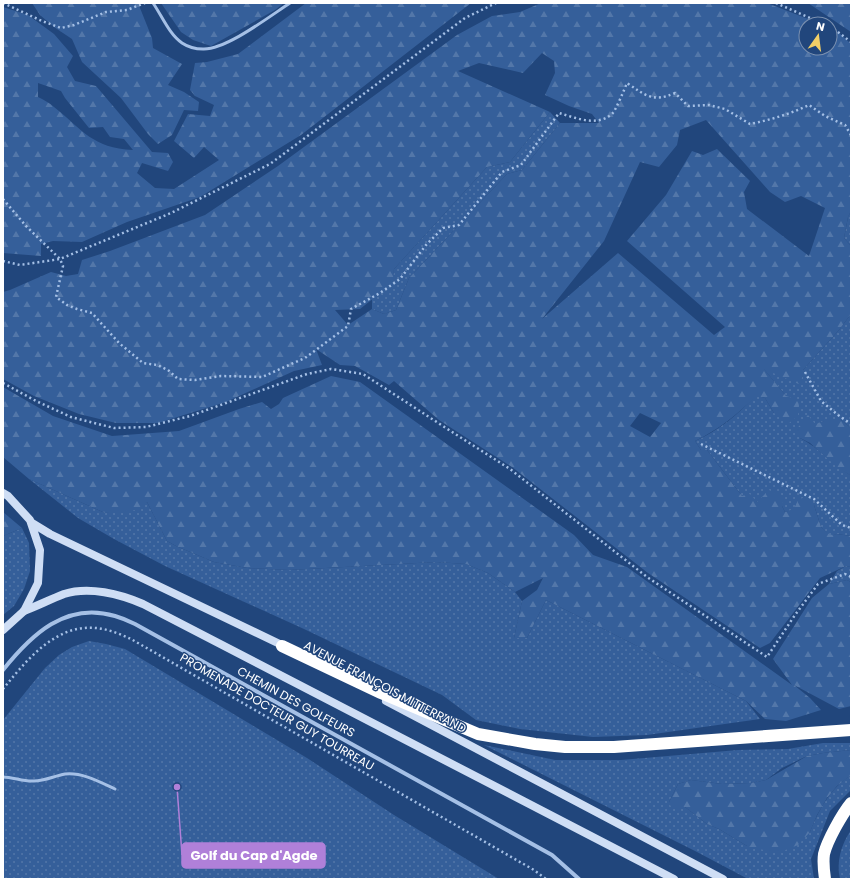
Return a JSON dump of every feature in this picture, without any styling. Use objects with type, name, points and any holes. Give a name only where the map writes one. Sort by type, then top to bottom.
[{"type":"highway","points":[[282,646],[380,693],[478,734],[536,744],[565,747],[614,747],[851,730]]},
{"type":"highway","points":[[825,879],[824,854],[834,831],[845,811],[851,804]]},
{"type":"main road","points":[[3,493],[8,496],[32,523],[40,550],[38,582],[24,611]]},
{"type":"main road","name":"AVENUE FRANÇOIS MITTERRAND","points":[[32,523],[50,534],[282,646],[723,879]]},
{"type":"main road","points":[[3,630],[24,611],[66,594],[91,590],[129,598],[674,879]]},
{"type":"street","name":"CHEMIN DES GOLFEURS","points":[[3,670],[34,636],[51,623],[73,614],[96,612],[115,616],[135,624],[552,855],[580,879]]},
{"type":"lane","points":[[153,3],[180,41],[192,48],[203,50],[214,48],[240,36],[290,3]]},
{"type":"lane","points":[[3,777],[13,777],[33,781],[46,780],[64,774],[76,773],[115,789]]},
{"type":"path","points":[[3,3],[61,28],[74,25],[106,12],[127,10],[145,3]]},
{"type":"path","points":[[3,261],[20,265],[60,258],[171,213],[270,164],[465,18],[496,3]]},
{"type":"path","points":[[776,3],[806,16]]},
{"type":"path","points":[[838,32],[851,42]]},
{"type":"path","points":[[3,199],[26,226],[60,258],[63,266],[56,297],[67,305],[92,312],[118,343],[143,363],[157,365],[168,370],[178,379],[194,380],[221,376],[262,377],[305,358],[348,326],[351,309],[380,294],[400,279],[426,245],[444,228],[459,225],[502,172],[521,165],[559,113],[579,119],[599,121],[613,114],[627,83],[646,96],[664,98],[675,93],[688,106],[709,105],[725,109],[750,124],[766,121],[809,105],[825,116],[845,125],[851,135]]},
{"type":"path","points":[[3,383],[36,401],[71,417],[114,428],[146,427],[190,416],[306,374],[331,369],[363,374],[510,469],[647,577],[767,657],[818,584],[845,574],[851,577]]},
{"type":"path","points":[[805,372],[821,401],[851,424]]},
{"type":"path","points":[[701,444],[814,499],[842,525],[851,528]]},
{"type":"path","name":"PROMENADE DOCTEUR GUY TOURREAU","points":[[3,689],[18,670],[58,635],[76,629],[95,628],[113,632],[131,639],[165,658],[534,870],[546,879]]},
{"type":"green space","points":[[32,3],[138,3],[152,38],[153,48],[182,64],[168,85],[184,92],[199,102],[198,111],[184,110],[172,135],[158,144],[148,134],[121,98],[82,62],[72,39],[40,15]]},
{"type":"green space","points":[[161,3],[284,3],[275,10],[211,46],[193,40],[181,32]]},
{"type":"green space","points":[[306,3],[471,3],[301,135],[200,197],[127,222],[82,242],[53,241],[41,244],[41,256],[3,253],[3,7],[28,15],[54,34],[73,56],[67,67],[75,81],[96,86],[152,152],[168,153],[173,162],[168,171],[142,163],[137,173],[155,188],[174,189],[219,160],[204,147],[194,158],[174,141],[188,114],[210,116],[214,105],[195,96],[190,90],[195,63],[207,62],[238,54]],"holes":[[[38,83],[61,91],[89,128],[103,127],[110,137],[124,139],[133,150],[107,146],[89,136],[51,104],[38,97]]]},
{"type":"green space","points":[[541,3],[767,3],[800,16],[798,16],[798,56],[838,56],[838,32],[851,44],[851,211],[848,217],[844,238],[851,246],[851,314],[839,330],[803,370],[801,385],[764,369],[786,396],[799,400],[798,416],[789,423],[774,413],[765,398],[756,396],[727,421],[712,432],[695,441],[701,450],[707,450],[742,496],[750,494],[757,502],[769,490],[784,498],[782,506],[785,512],[794,509],[798,500],[805,497],[814,505],[821,527],[830,535],[837,534],[851,536],[851,567],[846,566],[820,578],[770,643],[760,648],[648,573],[512,467],[439,420],[394,381],[389,385],[355,366],[340,365],[316,349],[322,365],[294,371],[226,402],[158,423],[116,423],[79,414],[34,396],[3,379],[3,292],[51,272],[66,276],[78,274],[82,260],[205,215],[278,166],[457,35],[492,16],[520,12]],"holes":[[[542,53],[554,61],[555,73],[545,95],[569,106],[592,114],[599,123],[560,123],[522,170],[507,174],[409,278],[396,310],[384,314],[372,309],[348,325],[335,310],[360,309],[393,283],[394,269],[487,167],[510,162],[550,112],[458,71],[479,63],[523,73]],[[706,120],[770,192],[785,202],[801,196],[825,208],[809,256],[747,209],[744,192],[750,181],[717,149],[703,155],[692,151],[666,195],[627,241],[725,327],[714,335],[618,253],[542,319],[604,241],[640,162],[659,167],[677,145],[680,130]],[[640,413],[661,423],[650,437],[630,426]]]},
{"type":"green space","points":[[808,3],[851,3],[851,32],[838,23],[838,16],[827,16]]},
{"type":"green space","points":[[550,112],[560,123],[522,170],[507,174],[409,278],[396,310],[384,314],[372,309],[372,299],[392,283],[394,269],[487,167],[510,162]]},
{"type":"green space","points":[[851,211],[851,246],[844,238],[848,217]]},
{"type":"green space","points":[[851,314],[851,428],[841,420],[828,421],[818,423],[800,438],[813,446],[850,475],[851,536],[837,534],[830,536],[821,527],[814,505],[785,512],[782,506],[757,502],[742,496],[707,450],[701,450],[695,441],[704,437],[728,421],[743,409],[756,395],[765,398],[774,413],[786,396],[763,368],[803,370],[839,330]]},
{"type":"green space","points":[[331,376],[360,382],[574,535],[593,555],[627,567],[792,685],[773,659],[812,598],[829,584],[847,580],[851,582],[851,706],[839,709],[794,685],[810,698],[821,710],[786,721],[765,719],[746,701],[546,600],[527,638],[514,638],[522,601],[537,590],[543,578],[515,592],[488,573],[466,564],[436,562],[289,570],[247,568],[214,562],[167,541],[147,502],[136,510],[105,513],[29,479],[3,457],[3,387],[53,416],[112,436],[179,431],[262,402],[271,409],[279,404],[283,398]]},
{"type":"green space","points":[[808,415],[815,424],[827,420],[841,420],[851,428],[851,484],[850,475],[838,468],[810,443],[800,438],[796,430]]},
{"type":"green space","points":[[29,479],[105,513],[147,502],[167,541],[214,562],[247,568],[289,570],[436,562],[466,564],[488,573],[515,592],[522,601],[514,638],[527,638],[546,600],[746,701],[760,719],[647,735],[593,737],[520,729],[476,720],[442,695],[304,629],[165,566],[114,539],[78,518]]},
{"type":"green space","points":[[3,512],[22,528],[3,536]]},
{"type":"green space","points":[[22,528],[29,543],[30,571],[24,589],[14,606],[3,615],[3,536]]},
{"type":"green space","points":[[846,566],[851,567],[851,582],[847,580],[829,584],[837,571]]},
{"type":"green space","points":[[89,641],[125,649],[307,758],[394,815],[499,879],[3,879],[3,720],[45,668],[59,655],[72,647]]},
{"type":"green space","points":[[823,743],[851,743],[851,750],[807,756],[782,768],[766,780],[750,783],[722,784],[691,780],[678,784],[669,802],[685,807],[707,824],[719,829],[747,846],[810,832],[817,815],[831,793],[851,775],[851,790],[830,811],[811,859],[814,879],[748,879],[484,745],[555,760],[621,760],[738,750],[788,749]]},
{"type":"green space","points":[[851,750],[851,775],[837,786],[827,798],[817,815],[810,832],[798,845],[783,851],[768,851],[747,846],[719,829],[707,824],[685,807],[678,809],[671,807],[669,802],[678,784],[691,780],[722,784],[750,783],[766,780],[807,756]]},
{"type":"green space","points":[[851,830],[851,879],[840,879],[840,854],[844,842]]},
{"type":"place","name":"Golf du Cap d'Agde","points":[[177,787]]}]
